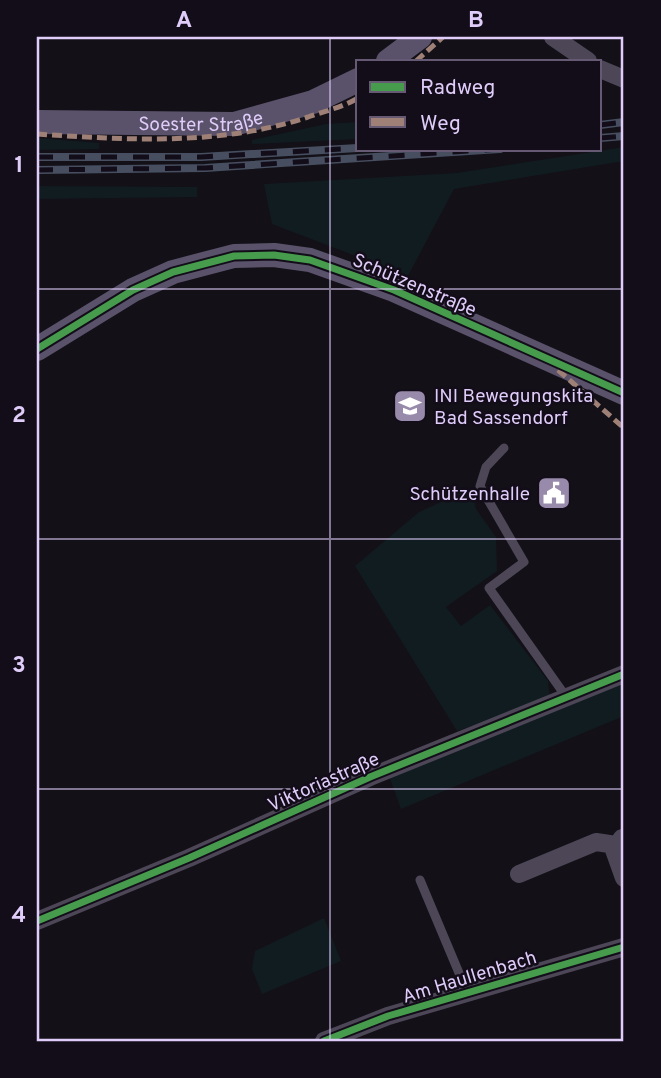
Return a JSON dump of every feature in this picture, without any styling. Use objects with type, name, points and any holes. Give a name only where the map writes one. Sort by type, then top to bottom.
[{"type":"street","points":[[389,60],[420,37]]},
{"type":"street","points":[[553,37],[587,60]]},
{"type":"street","points":[[602,70],[624,79]]},
{"type":"street","name":"Soester Straße","points":[[37,122],[234,124],[313,102],[356,81]]},
{"type":"street","name":"Schützenstraße","points":[[37,349],[156,279],[219,259],[274,255],[318,262],[394,290],[624,393]]},
{"type":"street","name":"Viktoriastraße","points":[[37,921],[189,858],[370,777],[568,700],[624,674]]},
{"type":"street","points":[[519,874],[596,842],[620,841],[615,856],[624,878]]},
{"type":"street","name":"Am Haullenbach","points":[[324,1041],[388,1016],[624,947]]},
{"type":"lane","points":[[504,448],[486,467],[480,486],[524,562],[489,588],[568,700]]},
{"type":"lane","points":[[420,880],[467,992]]},
{"type":"shaded area","points":[[356,122],[356,139],[252,144],[252,140],[326,124]]},
{"type":"shaded area","points":[[37,138],[99,143],[99,149],[37,150]]},
{"type":"shaded area","points":[[624,147],[624,161],[454,189],[408,276],[272,224],[264,184],[457,173]]},
{"type":"shaded area","points":[[37,186],[197,187],[197,197],[37,199]]},
{"type":"shaded area","points":[[472,488],[476,509],[496,537],[497,571],[446,607],[461,626],[490,605],[548,681],[550,698],[457,731],[355,566],[419,512]]},
{"type":"shaded area","points":[[624,682],[624,716],[401,809],[389,776]]},
{"type":"shaded area","points":[[324,918],[341,961],[262,994],[252,969],[255,951]]},
{"type":"railway","points":[[602,125],[624,122]]},
{"type":"railway","points":[[602,138],[624,136]]},
{"type":"railway","points":[[37,157],[201,157],[356,148]]},
{"type":"railway","points":[[37,170],[205,168],[484,150]]},
{"type":"marked path","points":[[417,60],[443,37]]},
{"type":"marked path","points":[[37,134],[140,139],[208,137],[275,126],[334,109],[356,99]]},
{"type":"marked path","points":[[558,370],[624,428]]},
{"type":"cycle path","points":[[37,349],[133,290],[173,272],[234,256],[274,255],[310,260],[394,290],[624,393]]},
{"type":"cycle path","points":[[37,921],[189,858],[370,777],[624,674]]},
{"type":"cycle path","points":[[324,1041],[388,1016],[624,947]]},
{"type":"place","name":"INI Bewegungskita Bad Sassendorf","points":[[410,406]]},
{"type":"place","name":"Schützenhalle","points":[[554,493]]}]
